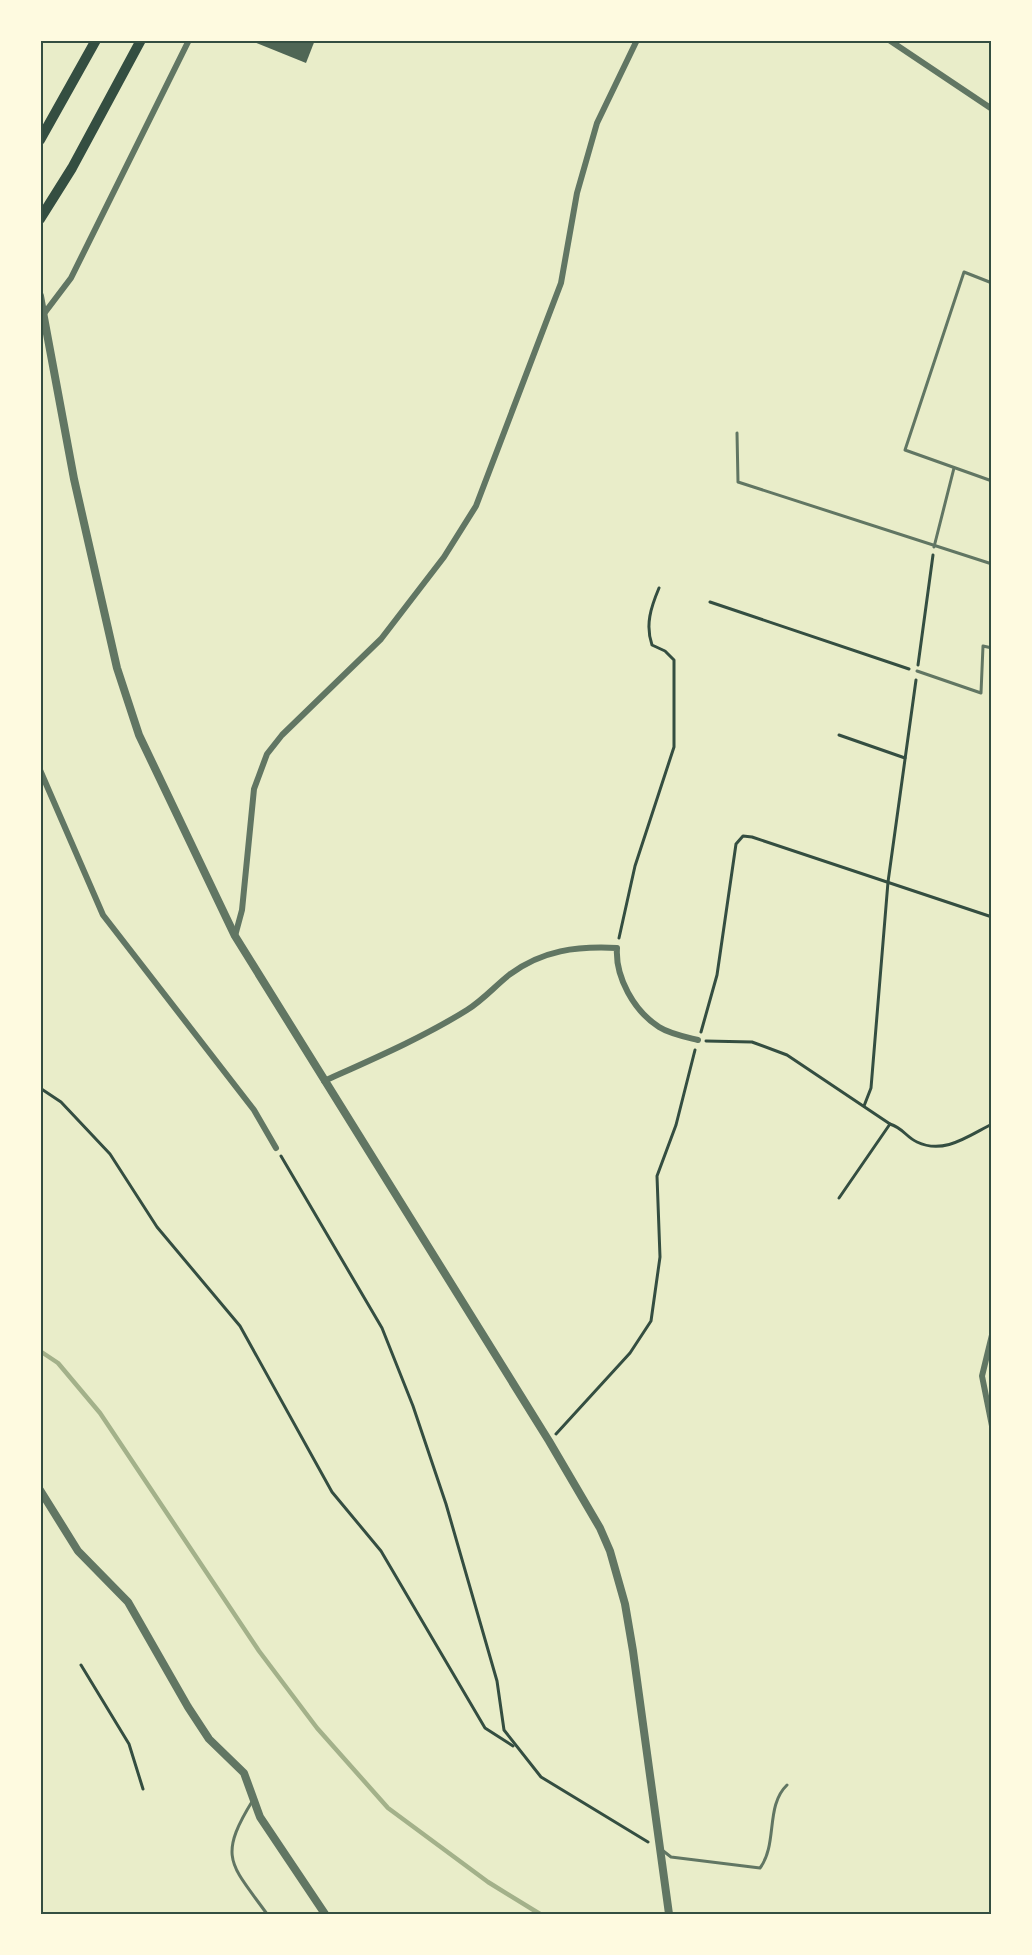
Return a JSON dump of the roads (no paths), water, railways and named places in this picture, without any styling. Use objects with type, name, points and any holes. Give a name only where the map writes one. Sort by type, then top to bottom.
[{"type":"highway","points":[[40,140],[96,40]]},
{"type":"highway","points":[[40,219],[72,168],[141,40]]},
{"type":"street","points":[[43,315],[71,278],[189,40]]},
{"type":"street","points":[[235,936],[242,909],[254,789],[267,754],[282,735],[381,639],[444,557],[476,506],[495,462],[565,270],[577,193],[597,123],[637,40]]},
{"type":"street","points":[[889,40],[992,109]]},
{"type":"street","points":[[40,296],[43,334],[65,439],[117,668],[139,735],[235,936],[549,1441],[600,1528],[618,1573],[633,1651],[669,1914]]},
{"type":"street","points":[[40,770],[103,915],[254,1110],[276,1148]]},
{"type":"street","points":[[324,1080],[416,1039],[470,1008],[510,974],[532,960],[562,949],[584,946],[617,948],[616,964],[624,986],[648,1018],[659,1028],[698,1040]]},
{"type":"street","points":[[992,1335],[981,1376],[992,1426]]},
{"type":"street","points":[[40,1490],[78,1551],[128,1602],[209,1739],[244,1773],[260,1817],[325,1914]]},
{"type":"lane","points":[[992,283],[964,273],[905,450],[992,481]]},
{"type":"lane","points":[[737,433],[738,482],[934,548],[992,564]]},
{"type":"lane","points":[[934,548],[954,468]]},
{"type":"lane","points":[[917,671],[981,693],[983,646],[992,648]]},
{"type":"lane","points":[[660,1849],[671,1857],[760,1868],[768,1855],[778,1795],[787,1785]]},
{"type":"lane","points":[[253,1799],[236,1828],[231,1844],[233,1863],[267,1914]]},
{"type":"waterway","points":[[40,1351],[58,1363],[100,1413],[259,1651],[317,1728],[388,1808],[488,1882],[540,1914]]}]
